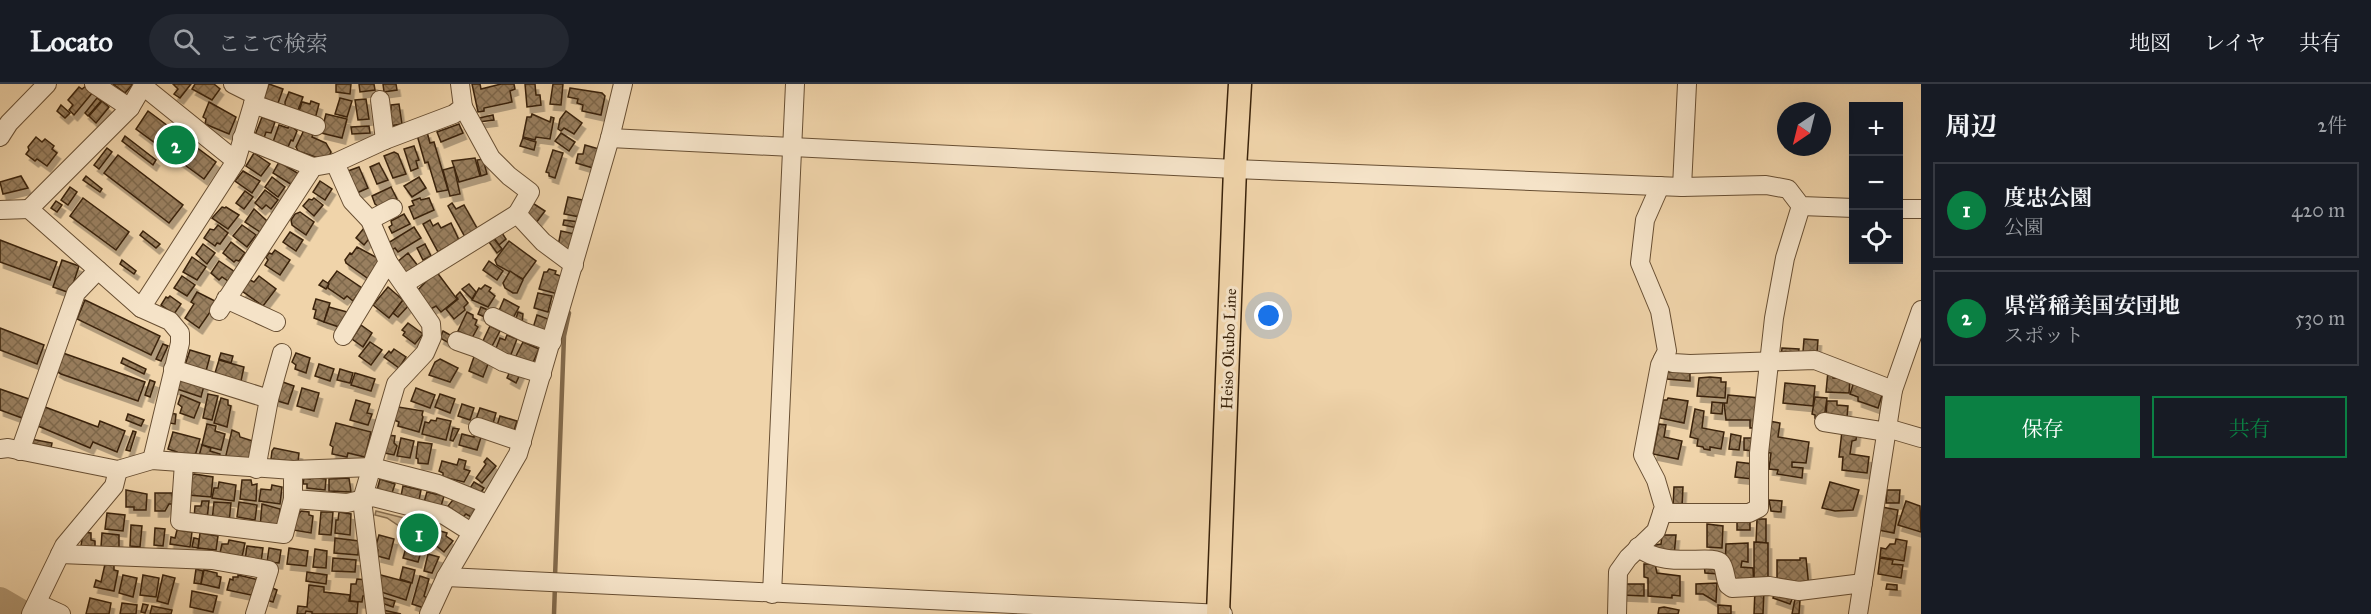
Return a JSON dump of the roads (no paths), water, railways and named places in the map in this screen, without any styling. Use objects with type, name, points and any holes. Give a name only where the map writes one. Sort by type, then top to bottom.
[{"type":"main road","name":"Heiso Okubo Line","points":[[1218,614],[1240,84]]},
{"type":"street","points":[[0,137],[9,123],[47,84]]},
{"type":"street","points":[[94,84],[130,108]]},
{"type":"street","points":[[233,84],[316,126]]},
{"type":"street","points":[[404,285],[518,214],[530,192],[491,158],[463,107],[460,84]]},
{"type":"street","points":[[429,614],[471,532],[518,454],[574,265],[623,84]]},
{"type":"street","points":[[772,594],[795,84]]},
{"type":"street","points":[[1682,187],[1687,84]]},
{"type":"street","points":[[0,210],[29,209],[130,108],[144,85],[236,160]]},
{"type":"street","points":[[141,308],[236,160],[256,94]]},
{"type":"street","points":[[380,100],[385,140]]},
{"type":"street","points":[[242,138],[313,167],[335,164],[385,140],[454,114],[463,107]]},
{"type":"street","points":[[610,138],[1235,169],[1682,187],[1766,185],[1788,189],[1801,206]]},
{"type":"street","points":[[335,164],[352,201],[370,220],[388,262],[431,324],[432,337],[425,353],[396,384],[362,500],[376,614]]},
{"type":"street","points":[[276,322],[222,305],[313,167]]},
{"type":"street","points":[[1617,614],[1618,572],[1656,531],[1664,507],[1656,480],[1643,455],[1660,365],[1667,351],[1660,312],[1640,263],[1646,220],[1660,186]]},
{"type":"street","points":[[1801,206],[1849,208]]},
{"type":"street","points":[[1662,513],[1749,513],[1760,508],[1759,453],[1774,318],[1785,258],[1801,206]]},
{"type":"street","points":[[370,220],[393,208]]},
{"type":"street","points":[[29,209],[141,308],[170,321],[180,333],[180,343],[152,460]]},
{"type":"street","points":[[1903,209],[1921,209]]},
{"type":"street","points":[[518,214],[543,242],[574,265]]},
{"type":"street","points":[[343,336],[388,262]]},
{"type":"street","points":[[20,451],[76,293],[98,270]]},
{"type":"street","points":[[1858,614],[1893,390],[1921,310]]},
{"type":"street","points":[[493,317],[552,342]]},
{"type":"street","points":[[457,341],[477,348],[503,362],[542,374]]},
{"type":"street","points":[[256,469],[282,353]]},
{"type":"street","points":[[1663,359],[1673,363],[1690,364],[1815,360],[1893,390]]},
{"type":"street","points":[[172,369],[270,399]]},
{"type":"street","points":[[1824,422],[1887,430],[1921,438]]},
{"type":"street","points":[[478,428],[522,442]]},
{"type":"street","points":[[0,449],[118,470],[152,460],[256,469],[372,467],[438,484],[487,504]]},
{"type":"street","points":[[184,463],[180,521],[284,534],[293,499],[293,470]]},
{"type":"street","points":[[61,614],[34,608],[64,546],[114,486],[118,470]]},
{"type":"street","points":[[293,499],[347,503],[373,497],[444,515],[471,532]]},
{"type":"street","points":[[1638,548],[1654,557],[1671,561],[1706,558],[1718,560],[1722,564],[1728,585],[1732,588],[1769,586],[1799,591],[1863,583]]},
{"type":"street","points":[[60,554],[212,560],[269,570],[255,614]]},
{"type":"street","points":[[446,577],[513,578],[772,594],[1223,614]]},
{"type":"waterway","points":[[555,577],[564,336],[569,313]]},
{"type":"waterway","points":[[554,614],[555,585]]},
{"type":"waterway","points":[[0,600],[24,614]]},
{"type":"place","name":"県営稲美国安団地","points":[[176,145]]},
{"type":"place","name":"度忠公園","points":[[419,533]]}]
